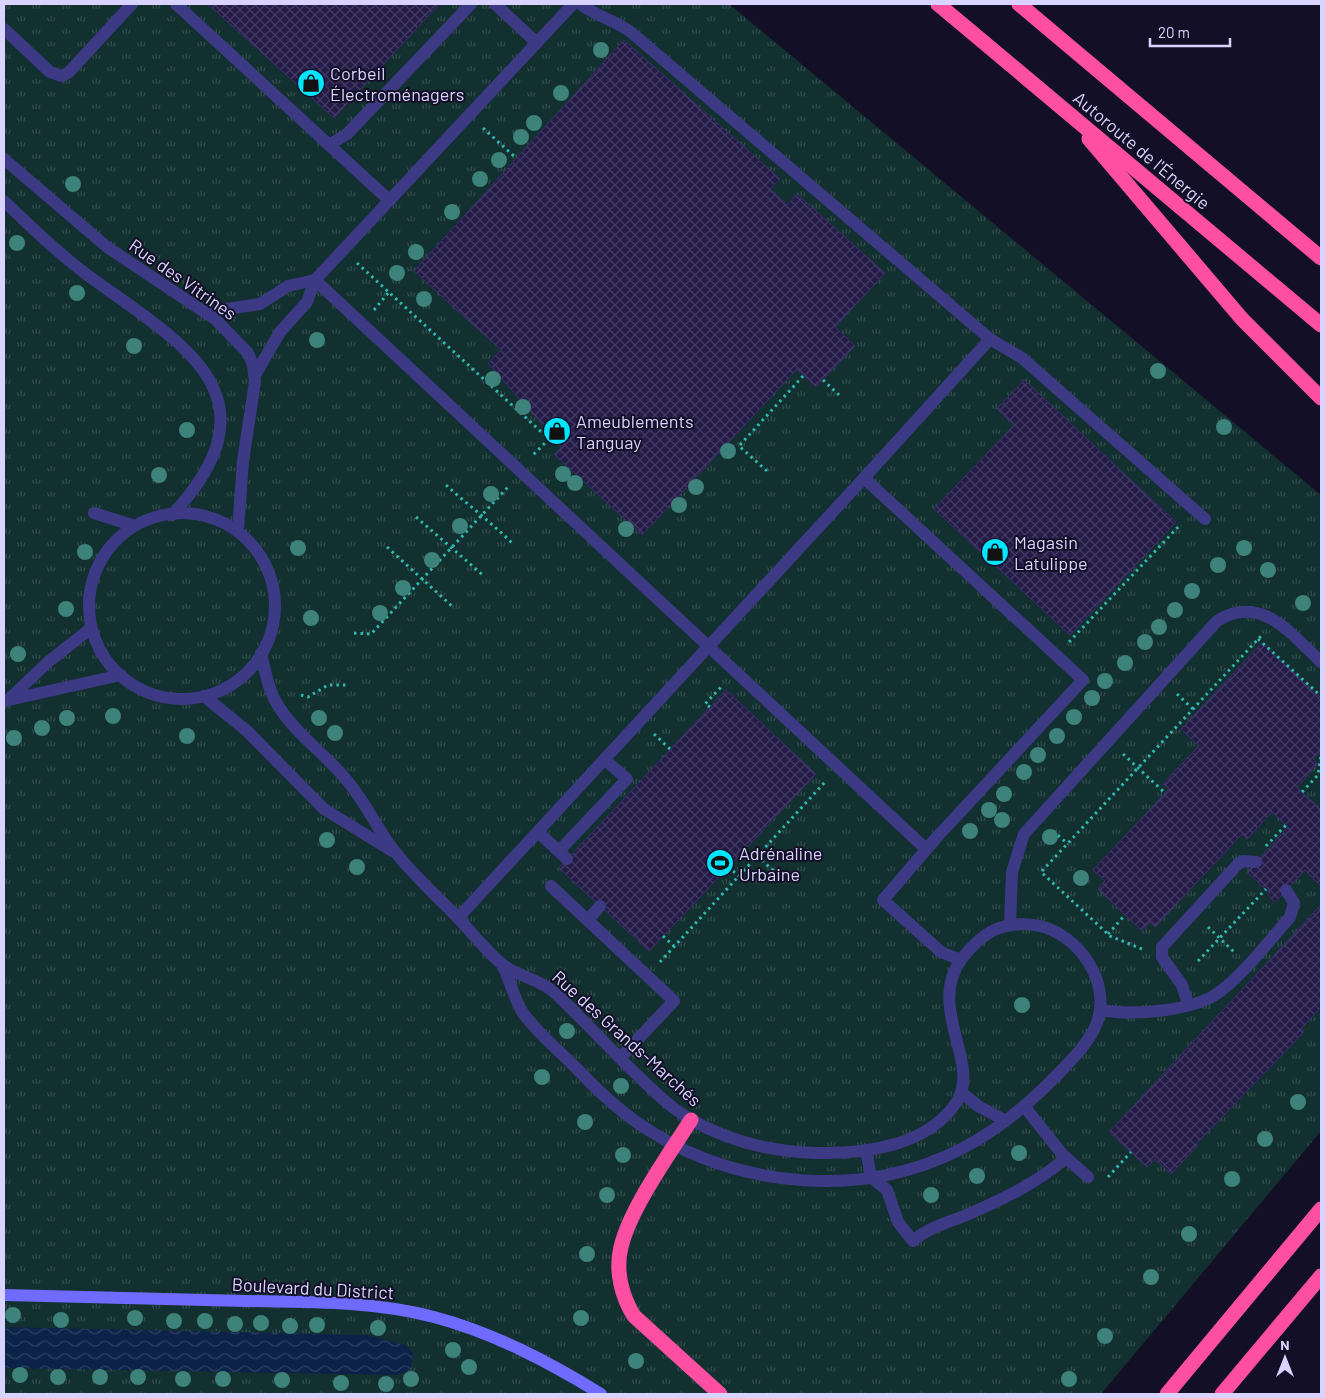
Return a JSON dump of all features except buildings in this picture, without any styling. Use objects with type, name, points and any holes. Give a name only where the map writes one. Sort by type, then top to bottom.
[{"type":"highway","name":"Autoroute de l'Énergie","points":[[938,4],[1061,105],[1321,325]]},
{"type":"highway","name":"Autoroute de l'Énergie","points":[[1019,4],[1321,258]]},
{"type":"highway","points":[[1061,105],[1242,319],[1321,398]]},
{"type":"highway","points":[[691,1120],[627,1230],[619,1253],[619,1275],[627,1304],[634,1316],[720,1394]]},
{"type":"highway","points":[[1167,1394],[1321,1209]]},
{"type":"highway","points":[[1222,1394],[1321,1276]]},
{"type":"street","points":[[4,29],[50,72],[62,76],[69,72],[132,4]]},
{"type":"street","points":[[176,4],[390,201]]},
{"type":"street","points":[[329,145],[347,134],[471,4]]},
{"type":"street","points":[[496,4],[537,42]]},
{"type":"street","points":[[255,375],[280,332],[307,302],[315,280],[573,4]]},
{"type":"street","points":[[581,4],[632,33],[990,339],[1022,358],[1205,519]]},
{"type":"street","name":"Rue des Vitrines","points":[[4,159],[107,247],[206,312],[244,348],[252,361],[255,375],[244,452],[238,530]]},
{"type":"street","points":[[4,202],[66,259],[175,340],[198,362],[212,382],[219,412],[219,429],[214,453],[204,476],[172,515]]},
{"type":"street","points":[[206,312],[260,304],[288,286],[315,280]]},
{"type":"street","points":[[315,280],[926,849]]},
{"type":"street","points":[[458,918],[710,647],[990,339]]},
{"type":"street","points":[[864,478],[1083,680],[926,849],[883,900],[942,952],[960,960]]},
{"type":"street","points":[[94,513],[135,526]]},
{"type":"street","points":[[172,515],[209,518],[238,530],[262,560],[273,584],[274,614],[271,629],[261,653],[240,679],[228,687],[204,696],[175,698],[161,696],[142,689],[121,675],[104,656],[90,629],[88,607],[94,576],[112,544],[135,526],[172,515]]},
{"type":"street","points":[[1010,925],[1012,872],[1017,852],[1027,830],[1217,621],[1240,612],[1264,615],[1278,623],[1321,662]]},
{"type":"street","points":[[6,700],[48,662],[90,629]]},
{"type":"street","name":"Rue des Grands-Marchés","points":[[261,653],[268,682],[278,705],[293,724],[348,780],[395,852],[503,966],[522,1012],[609,1100],[648,1130],[675,1145],[720,1164],[772,1177],[814,1181],[871,1177],[905,1170],[944,1157],[971,1144],[1006,1121],[1061,1070],[1086,1043],[1097,1025],[1101,1010],[1099,990],[1094,974],[1076,946],[1061,935],[1046,928],[1032,925],[1010,925],[984,936],[960,960],[951,978],[948,995],[950,1015],[961,1060],[962,1093],[947,1114],[926,1131],[898,1143],[866,1150],[813,1153],[781,1150],[733,1138],[691,1120],[658,1094],[550,988],[503,966]]},
{"type":"street","points":[[6,700],[121,675]]},
{"type":"street","name":"Rue des Grands-Marchés","points":[[204,696],[247,731],[324,809],[395,852]]},
{"type":"street","points":[[538,832],[563,855],[627,779],[605,760]]},
{"type":"street","points":[[1188,1004],[1182,986],[1162,957],[1162,947],[1238,864],[1258,857]]},
{"type":"street","points":[[551,886],[674,1001],[620,1058]]},
{"type":"street","points":[[1101,1010],[1125,1013],[1188,1004],[1209,998],[1223,989],[1290,917],[1294,904],[1286,890]]},
{"type":"street","points":[[588,920],[600,906]]},
{"type":"street","points":[[962,1093],[978,1106],[1006,1121]]},
{"type":"street","points":[[1024,1106],[1066,1158],[1088,1177]]},
{"type":"street","points":[[866,1150],[871,1177],[888,1190],[898,1222],[913,1241],[926,1232],[1028,1185],[1066,1158]]},
{"type":"street","name":"Boulevard du District","points":[[4,1296],[322,1302],[399,1309],[433,1316],[487,1334],[544,1361],[601,1394]]},
{"type":"path","points":[[498,142],[516,158]]},
{"type":"path","points":[[357,263],[551,438],[531,457],[535,460]]},
{"type":"path","points":[[371,313],[389,292]]},
{"type":"path","points":[[767,472],[739,446],[804,375]]},
{"type":"path","points":[[823,380],[839,395]]},
{"type":"path","points":[[354,633],[371,634],[513,482]]},
{"type":"path","points":[[446,485],[481,516],[488,519],[514,544]]},
{"type":"path","points":[[416,517],[484,576]]},
{"type":"path","points":[[1061,637],[1068,643],[1180,525]]},
{"type":"path","points":[[387,547],[421,580],[454,608]]},
{"type":"path","points":[[1143,949],[1108,934],[1041,872],[1263,633]]},
{"type":"path","points":[[1258,638],[1321,696]]},
{"type":"path","points":[[710,707],[705,704],[725,683]]},
{"type":"path","points":[[301,695],[308,696],[328,685],[348,685]]},
{"type":"path","points":[[718,691],[722,694]]},
{"type":"path","points":[[1174,692],[1193,708]]},
{"type":"path","points":[[653,733],[670,749]]},
{"type":"path","points":[[1302,792],[1320,776],[1321,756]]},
{"type":"path","points":[[1138,768],[1165,793]]},
{"type":"path","points":[[665,969],[659,963],[828,779]]},
{"type":"path","points":[[1258,857],[1286,825]]},
{"type":"path","points":[[757,856],[785,881]]},
{"type":"path","points":[[728,867],[738,876]]},
{"type":"path","points":[[1198,961],[1266,889]]},
{"type":"path","points":[[1108,934],[1125,915]]},
{"type":"path","points":[[663,936],[674,946]]},
{"type":"path","points":[[1109,1175],[1131,1152]]},
{"type":"green space","points":[[4,4],[729,4],[1321,495],[1321,1131],[1101,1394],[4,1394]]},
{"type":"water","points":[[4,1327],[366,1335],[405,1345],[413,1353],[411,1369],[398,1375],[4,1368]]},
{"type":"place","name":"Corbeil Électroménagers","points":[[311,83]]},
{"type":"place","name":"Ameublements Tanguay","points":[[557,431]]},
{"type":"place","name":"Magasin Latulippe","points":[[995,552]]},
{"type":"place","name":"Adrénaline Urbaine","points":[[720,863]]}]
